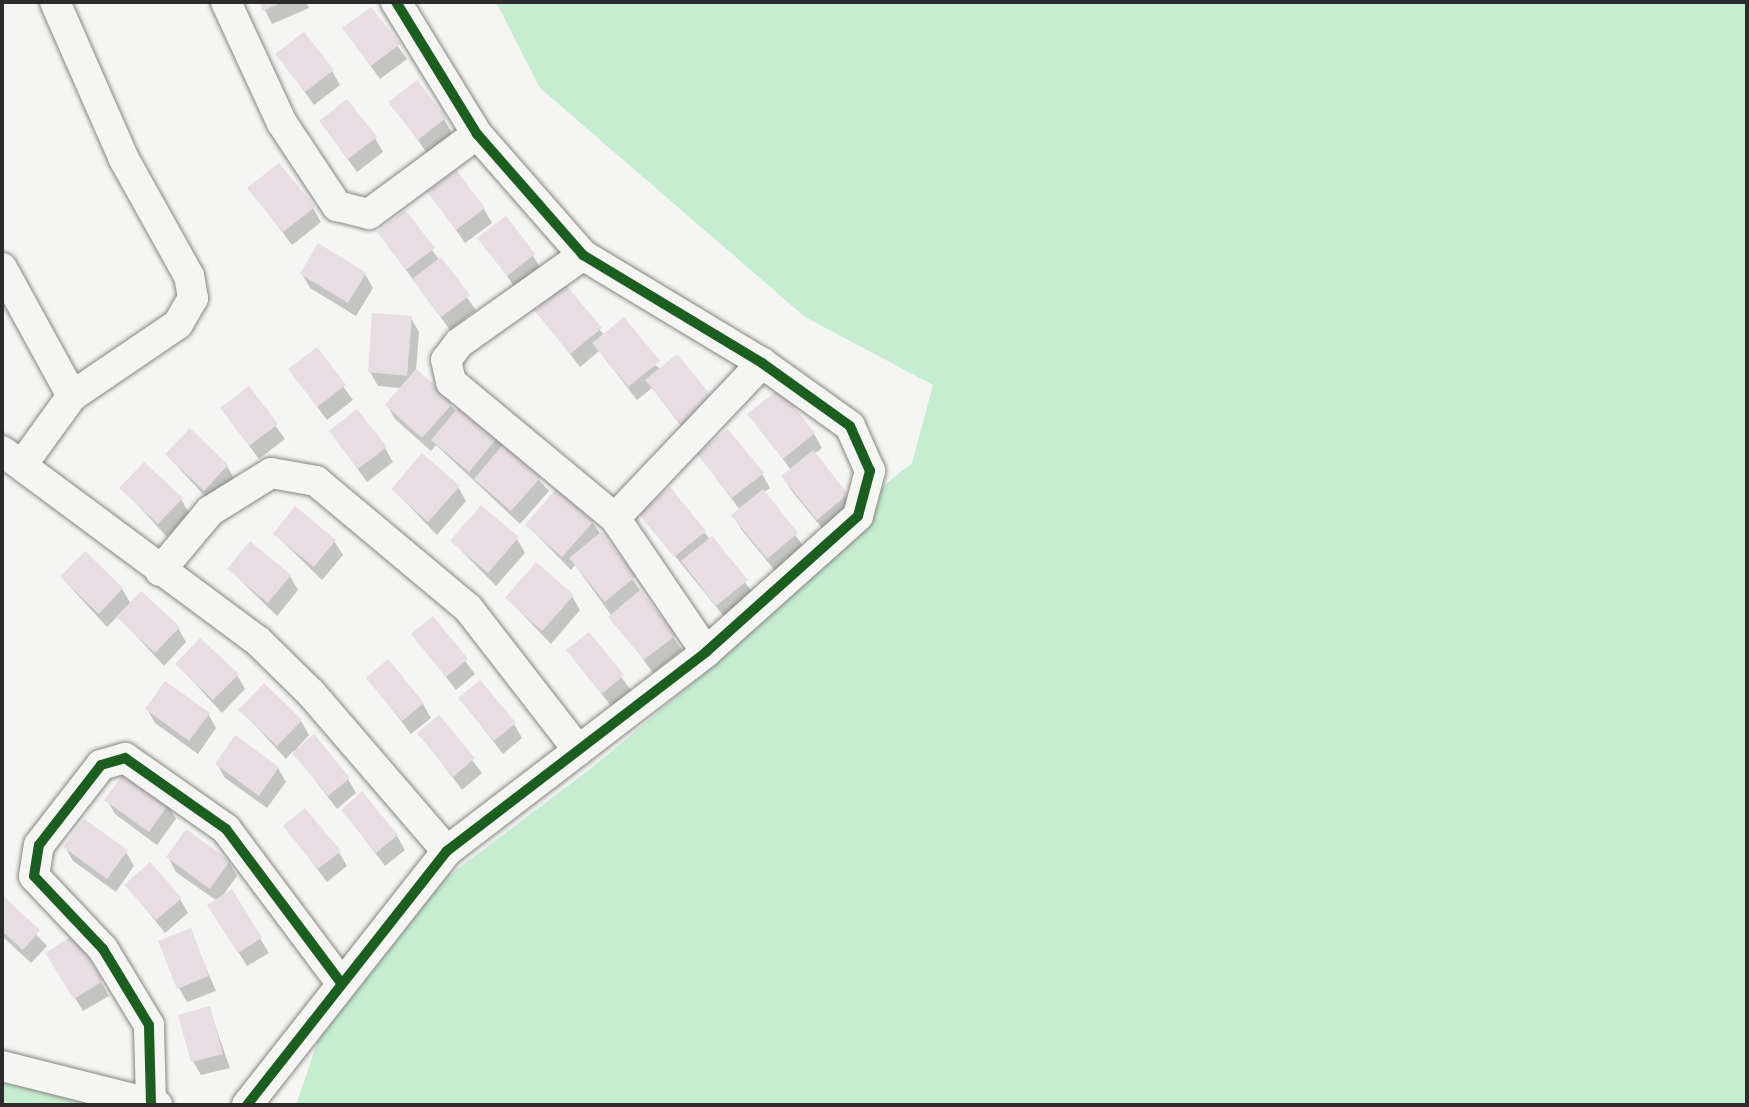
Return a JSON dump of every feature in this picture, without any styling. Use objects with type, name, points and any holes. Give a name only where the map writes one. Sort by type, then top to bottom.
[{"type":"street","points":[[55,2],[124,159],[188,276],[193,298],[178,324],[72,396],[12,458],[160,571],[258,641],[312,693],[447,851]]},
{"type":"street","points":[[226,2],[282,123],[337,206],[369,214],[477,134]]},
{"type":"street","points":[[247,1105],[447,851],[706,652],[858,516],[870,471],[850,426],[762,362],[583,255],[477,134],[396,2]]},
{"type":"street","points":[[583,255],[459,343],[446,360],[451,382],[615,518],[706,652]]},
{"type":"street","points":[[2,268],[72,396]]},
{"type":"street","points":[[615,518],[762,362]]},
{"type":"street","points":[[160,571],[210,511],[271,473],[316,481],[468,608],[578,750]]},
{"type":"street","points":[[2,1066],[154,1104],[149,1024],[103,949],[34,876],[39,845],[101,765],[125,758],[226,829],[341,983]]},
{"type":"green space","points":[[496,2],[1747,2],[1747,1105],[296,1105],[325,1020],[406,908],[594,766],[719,661],[847,515],[912,463],[933,385],[805,317],[540,88]]},
{"type":"green space","points":[[2,1075],[116,1105],[2,1105]]},
{"type":"building","points":[[259,2],[283,2],[263,11]]},
{"type":"building","points":[[371,7],[400,44],[371,66],[342,28]]},
{"type":"building","points":[[304,32],[334,70],[305,92],[275,54]]},
{"type":"building","points":[[417,80],[446,118],[418,140],[388,102]]},
{"type":"building","points":[[347,99],[377,137],[348,159],[319,121]]},
{"type":"building","points":[[279,163],[315,207],[283,232],[247,188]]},
{"type":"building","points":[[456,170],[485,208],[456,230],[427,192]]},
{"type":"building","points":[[405,210],[435,248],[406,270],[377,232]]},
{"type":"building","points":[[506,216],[535,254],[507,276],[477,238]]},
{"type":"building","points":[[318,243],[366,273],[348,303],[300,274]]},
{"type":"building","points":[[441,257],[470,295],[441,317],[412,279]]},
{"type":"building","points":[[566,285],[602,328],[570,354],[534,310]]},
{"type":"building","points":[[372,313],[412,316],[407,376],[368,372]]},
{"type":"building","points":[[624,317],[660,361],[628,387],[592,343]]},
{"type":"building","points":[[317,347],[346,385],[317,407],[288,369]]},
{"type":"building","points":[[677,354],[713,398],[681,424],[645,380]]},
{"type":"building","points":[[416,369],[454,402],[422,438],[385,405]]},
{"type":"building","points":[[249,386],[278,424],[249,446],[220,408]]},
{"type":"building","points":[[779,389],[815,433],[783,459],[747,414]]},
{"type":"building","points":[[462,403],[499,436],[469,472],[431,440]]},
{"type":"building","points":[[357,409],[387,447],[358,469],[329,431]]},
{"type":"building","points":[[190,428],[228,465],[204,491],[165,454]]},
{"type":"building","points":[[728,429],[764,473],[732,498],[697,454]]},
{"type":"building","points":[[504,443],[542,476],[511,511],[474,479]]},
{"type":"building","points":[[813,450],[848,494],[817,520],[781,476]]},
{"type":"building","points":[[422,453],[460,486],[428,522],[391,489]]},
{"type":"building","points":[[144,462],[183,498],[158,524],[119,488]]},
{"type":"building","points":[[670,487],[706,531],[674,557],[638,513]]},
{"type":"building","points":[[556,489],[594,521],[562,557],[525,525]]},
{"type":"building","points":[[763,489],[798,533],[767,559],[731,515]]},
{"type":"building","points":[[481,505],[519,537],[488,573],[450,541]]},
{"type":"building","points":[[295,506],[336,540],[314,567],[273,534]]},
{"type":"building","points":[[601,532],[636,576],[605,602],[569,558]]},
{"type":"building","points":[[712,536],[748,580],[716,606],[681,561]]},
{"type":"building","points":[[250,541],[291,575],[268,603],[227,569]]},
{"type":"building","points":[[85,551],[123,588],[99,614],[60,577]]},
{"type":"building","points":[[536,562],[574,595],[542,631],[505,598]]},
{"type":"building","points":[[640,590],[676,635],[644,660],[608,617]]},
{"type":"building","points":[[141,591],[180,627],[155,653],[116,617]]},
{"type":"building","points":[[433,616],[468,659],[446,677],[411,634]]},
{"type":"building","points":[[589,632],[624,675],[602,694],[566,650]]},
{"type":"building","points":[[200,638],[239,674],[213,700],[175,664]]},
{"type":"building","points":[[388,659],[424,703],[402,721],[366,678]]},
{"type":"building","points":[[480,680],[516,723],[494,741],[458,698]]},
{"type":"building","points":[[165,681],[210,713],[189,741],[145,709]]},
{"type":"building","points":[[264,683],[302,720],[277,746],[238,710]]},
{"type":"building","points":[[439,715],[475,758],[453,777],[417,733]]},
{"type":"building","points":[[314,734],[350,778],[328,796],[292,753]]},
{"type":"building","points":[[235,735],[279,767],[259,796],[215,764]]},
{"type":"building","points":[[125,772],[169,804],[149,832],[104,800]]},
{"type":"building","points":[[362,791],[398,835],[376,853],[341,810]]},
{"type":"building","points":[[305,808],[341,851],[318,869],[283,826]]},
{"type":"building","points":[[84,819],[128,850],[107,879],[63,847]]},
{"type":"building","points":[[186,829],[230,861],[210,889],[166,857]]},
{"type":"building","points":[[150,862],[182,898],[156,920],[124,885]]},
{"type":"building","points":[[232,889],[262,938],[238,953],[207,905]]},
{"type":"building","points":[[2,895],[40,930],[23,950],[2,931]]},
{"type":"building","points":[[191,928],[209,976],[177,989],[158,941]]},
{"type":"building","points":[[74,935],[103,981],[74,999],[45,953]]},
{"type":"building","points":[[210,1006],[223,1054],[191,1062],[178,1015]]},
{"type":"cycle path","points":[[247,1105],[447,851],[706,652],[858,516],[870,471],[850,426],[762,363],[583,255],[477,134],[396,2]]},
{"type":"cycle path","points":[[151,1103],[149,1025],[103,949],[34,876],[39,845],[101,765],[125,758],[226,829],[341,983]]}]
